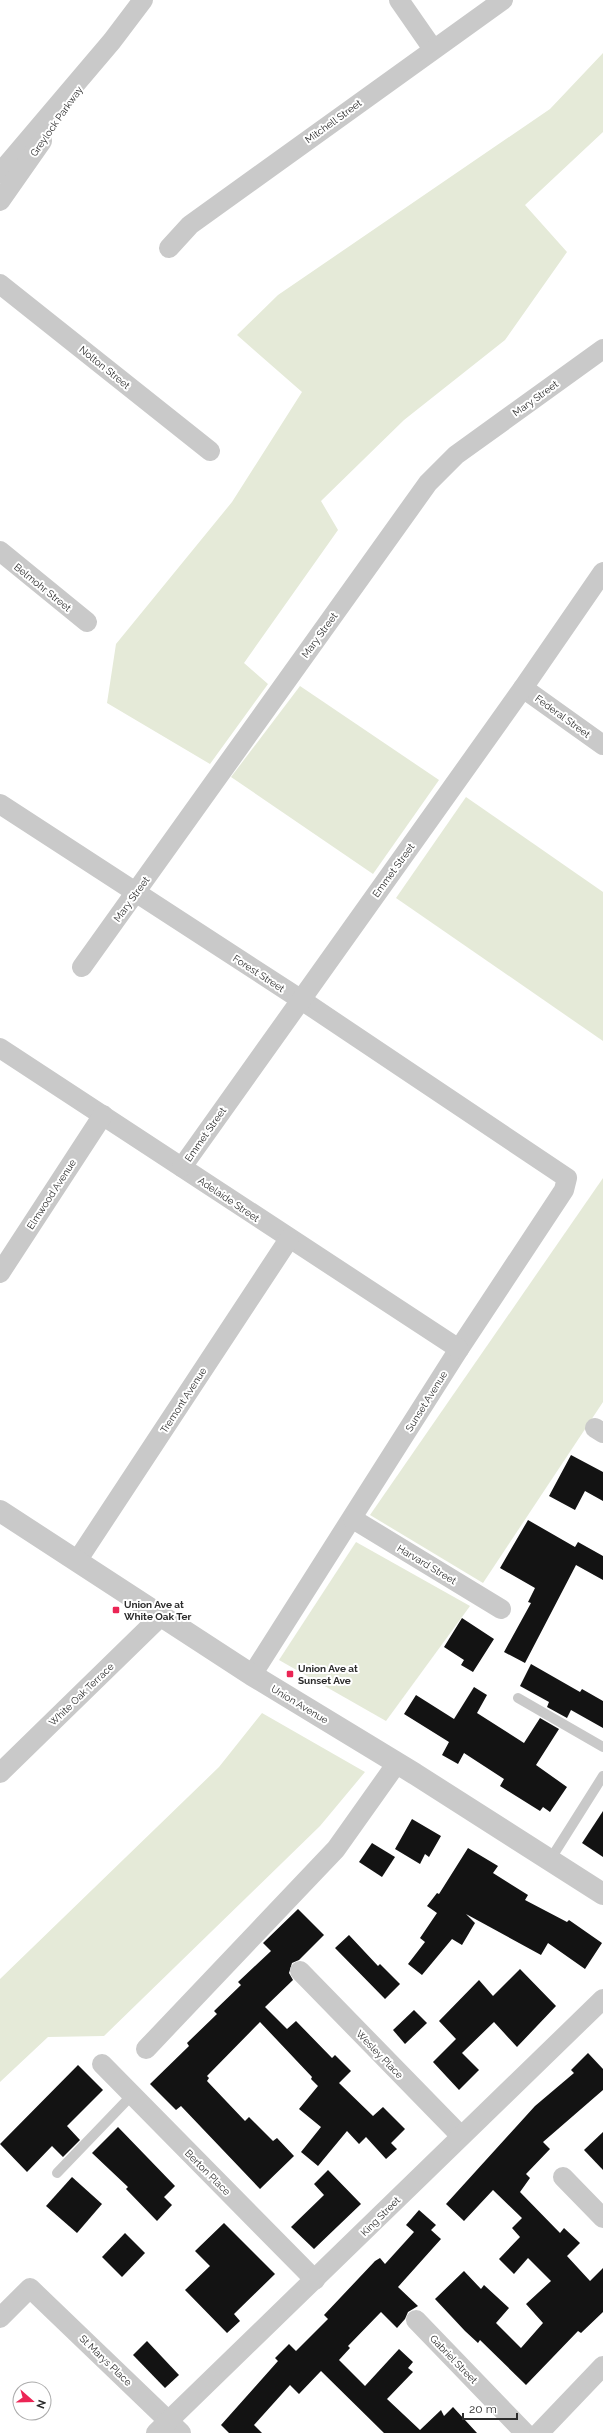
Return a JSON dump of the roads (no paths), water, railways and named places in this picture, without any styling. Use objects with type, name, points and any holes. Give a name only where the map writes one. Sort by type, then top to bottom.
[{"type":"street","name":"Greylock Parkway","points":[[0,201],[112,41],[143,0]]},
{"type":"street","points":[[399,0],[433,49]]},
{"type":"street","name":"Mitchell Street","points":[[169,248],[190,225],[502,0]]},
{"type":"street","name":"Greylock Parkway","points":[[0,173],[112,41]]},
{"type":"street","name":"Nolton Street","points":[[0,284],[210,451]]},
{"type":"street","name":"Mary Street","points":[[82,967],[428,483],[456,455],[603,349]]},
{"type":"street","name":"Belmohr Street","points":[[0,551],[87,622]]},
{"type":"street","name":"Emmet Street","points":[[182,1167],[523,688],[603,572]]},
{"type":"street","name":"Federal Street","points":[[523,688],[603,745]]},
{"type":"street","name":"Forest Street","points":[[0,804],[518,1144]]},
{"type":"street","name":"Adelaide Street","points":[[0,1048],[458,1349]]},
{"type":"street","name":"Elmwood Avenue","points":[[0,1273],[103,1116]]},
{"type":"street","name":"Sunset Avenue","points":[[252,1675],[352,1519],[458,1349],[564,1190],[567,1178],[518,1144]]},
{"type":"street","name":"Tremont Avenue","points":[[77,1561],[289,1239]]},
{"type":"street","name":"Union Avenue","points":[[0,1511],[252,1675],[397,1763],[603,1894]]},
{"type":"street","name":"Harvard Street","points":[[352,1519],[501,1609]]},
{"type":"street","name":"White Oak Terrace","points":[[0,1773],[162,1615]]},
{"type":"street","points":[[146,2049],[336,1849],[397,1763]]},
{"type":"street","name":"Wesley Place","points":[[300,1971],[461,2136]]},
{"type":"street","name":"King Street","points":[[169,2429],[314,2280],[603,1999]]},
{"type":"street","name":"Berton Place","points":[[102,2064],[314,2280]]},
{"type":"street","points":[[563,2178],[603,2218]]},
{"type":"street","name":"St Marys Place","points":[[0,2318],[30,2288],[169,2429]]},
{"type":"street","name":"Gabriel Street","points":[[416,2320],[538,2432]]},
{"type":"street","points":[[538,2432],[603,2366]]},
{"type":"lane","points":[[518,1698],[603,1748]]},
{"type":"lane","points":[[550,1860],[603,1776]]},
{"type":"lane","points":[[57,2173],[132,2095]]},
{"type":"place","name":"Union Ave at White Oak Ter","points":[[116,1610]]},
{"type":"place","name":"Union Ave at Sunset Ave","points":[[290,1674]]}]
